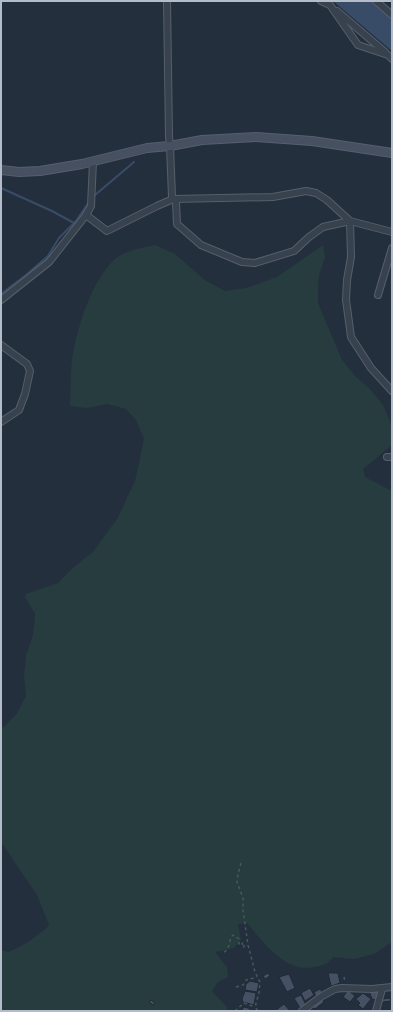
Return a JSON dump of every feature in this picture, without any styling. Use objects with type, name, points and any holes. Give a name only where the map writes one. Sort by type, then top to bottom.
[{"type":"street","points":[[167,1],[169,136],[173,199],[176,202],[177,224],[201,245],[242,262],[249,263],[255,263],[294,251],[312,233],[323,227],[350,221],[392,232]]},
{"type":"street","points":[[321,1],[328,3],[390,57]]},
{"type":"street","points":[[376,1],[392,15]]},
{"type":"street","points":[[328,3],[358,45],[390,57]]},
{"type":"street","points":[[1,170],[40,172],[147,148],[170,146],[202,140],[256,137],[312,141],[392,153]]},
{"type":"street","points":[[1,300],[49,262],[92,206],[93,161]]},
{"type":"street","points":[[86,215],[107,231],[173,199],[273,197],[311,191],[316,193],[327,200],[350,221],[351,257],[347,280],[346,300],[351,337],[371,368],[392,391]]},
{"type":"street","points":[[378,295],[392,248]]},
{"type":"street","points":[[1,345],[27,364],[30,371],[25,394],[19,410],[1,422]]},
{"type":"street","points":[[302,1011],[322,996],[335,989],[392,988]]},
{"type":"street","points":[[376,1011],[382,989]]},
{"type":"path","points":[[241,863],[237,882],[243,898],[243,910],[248,945],[260,982],[255,1007]]},
{"type":"path","points":[[224,952],[228,949],[233,935],[239,939],[239,944],[242,942],[243,948],[245,945],[248,945]]},
{"type":"path","points":[[236,987],[243,985],[248,979],[258,977]]},
{"type":"path","points":[[235,1011],[244,1003],[255,1007],[258,1011]]},
{"type":"green space","points":[[155,245],[175,254],[206,281],[225,291],[246,288],[277,277],[323,245],[325,257],[318,283],[318,303],[342,360],[383,405],[391,424],[392,445],[363,469],[365,477],[392,491],[392,942],[374,954],[354,959],[333,957],[329,962],[323,965],[304,968],[294,966],[276,955],[247,923],[238,924],[241,940],[234,948],[215,952],[227,967],[228,977],[218,982],[212,991],[226,1006],[228,1011],[1,1011],[1,950],[9,952],[28,942],[49,925],[37,895],[1,842],[1,729],[16,715],[26,696],[24,676],[26,656],[33,635],[35,614],[25,597],[26,594],[58,583],[75,566],[93,552],[117,519],[135,481],[144,439],[136,420],[126,409],[107,404],[87,408],[70,406],[73,353],[83,316],[93,290],[107,268],[115,259],[124,253]]},
{"type":"water","points":[[333,1],[372,1],[392,19],[392,51]]},
{"type":"building","points":[[268,973],[270,976],[265,979],[263,976]]},
{"type":"building","points":[[328,973],[338,973],[340,983],[331,986]]},
{"type":"building","points":[[289,974],[295,988],[287,992],[279,977]]},
{"type":"building","points":[[250,981],[259,983],[257,992],[245,990],[246,984]]},
{"type":"building","points":[[310,988],[314,995],[305,1001],[301,993]]},
{"type":"building","points":[[320,989],[323,993],[316,997],[314,992]]},
{"type":"building","points":[[348,990],[355,996],[350,1002],[343,997]]},
{"type":"building","points":[[245,991],[256,993],[254,1005],[243,1002],[242,999]]},
{"type":"building","points":[[369,991],[379,991],[376,1000],[372,999]]},
{"type":"building","points":[[363,993],[371,999],[363,1009],[358,1005],[360,1003],[356,999]]},
{"type":"building","points":[[301,995],[306,1005],[300,1008],[294,998]]},
{"type":"building","points":[[383,995],[383,999],[390,998],[391,1001],[383,1003],[380,1002]]},
{"type":"building","points":[[321,999],[324,1002],[315,1009],[312,1006]]},
{"type":"building","points":[[151,1000],[155,1003],[153,1005],[149,1002]]},
{"type":"building","points":[[284,1004],[290,1011],[275,1011]]},
{"type":"building","points":[[244,1007],[248,1008],[251,1011],[241,1011]]},
{"type":"waterway","points":[[95,195],[134,162]]},
{"type":"waterway","points":[[1,188],[52,211],[74,223]]},
{"type":"waterway","points":[[1,294],[48,256],[59,238],[76,221],[89,202]]}]
